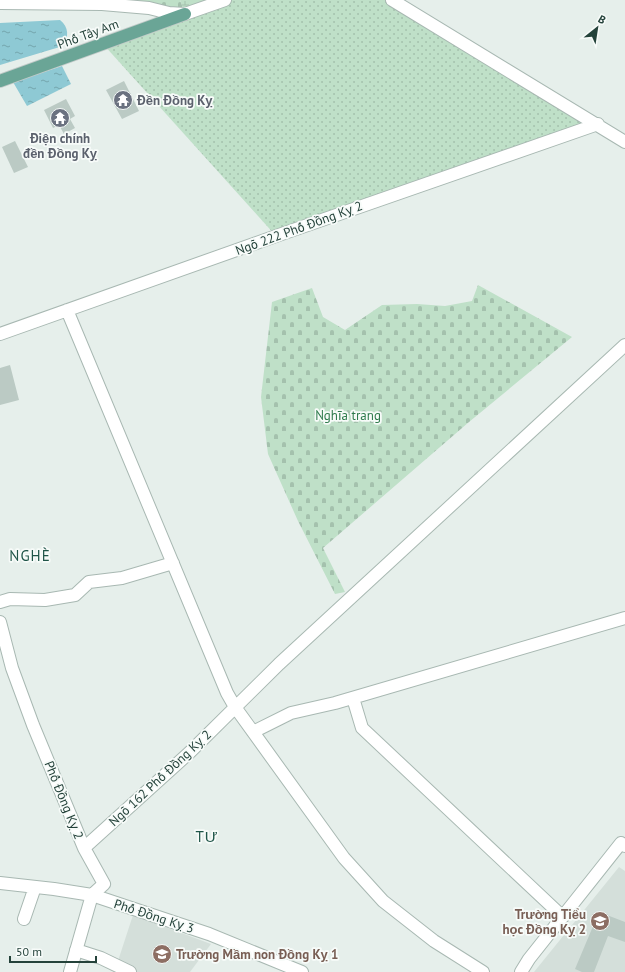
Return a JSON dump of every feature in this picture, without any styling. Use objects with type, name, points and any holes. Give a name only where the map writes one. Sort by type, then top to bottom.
[{"type":"main road","name":"Phố Tây Am","points":[[0,81],[185,14]]},
{"type":"street","points":[[0,3],[102,4],[149,8],[169,13],[185,14],[225,0]]},
{"type":"street","points":[[392,0],[598,124],[625,142]]},
{"type":"street","name":"Ngõ 222 Phố Đồng Kỵ 2","points":[[0,334],[598,124]]},
{"type":"street","points":[[67,310],[227,693],[235,707],[344,858],[383,901],[434,941],[483,972]]},
{"type":"street","name":"Ngõ 162 Phố Đồng Kỵ 2","points":[[84,848],[189,753],[279,664],[625,345]]},
{"type":"street","points":[[0,602],[10,599],[45,600],[75,595],[89,582],[122,578],[173,563]]},
{"type":"street","points":[[253,732],[291,713],[353,698],[625,618]]},
{"type":"street","name":"Phố Đồng Kỵ 2","points":[[0,622],[2,642],[28,711],[84,848],[104,884],[92,896],[70,972]]},
{"type":"street","points":[[353,698],[362,728],[563,917]]},
{"type":"street","points":[[521,972],[563,917],[623,845]]},
{"type":"street","name":"Phố Đồng Kỵ 3","points":[[0,883],[92,896],[209,934],[302,972]]},
{"type":"street","points":[[24,919],[35,887]]},
{"type":"street","points":[[76,950],[101,958],[130,972]]},
{"type":"shaded area","name":"Trường Tiểu học Đồng Kỵ 2","points":[[619,867],[625,871],[625,972],[534,972]]},
{"type":"shaded area","name":"Trường Mầm non Đồng Kỵ 1","points":[[133,915],[211,944],[190,972],[137,972],[117,964]]},
{"type":"green space","points":[[0,0],[180,0],[185,14]]},
{"type":"green space","points":[[180,0],[225,0],[185,14]]},
{"type":"green space","points":[[228,0],[392,0],[598,124],[276,236],[103,44]]},
{"type":"green space","name":"Nghĩa trang","points":[[478,285],[572,337],[469,422],[323,548],[345,592],[335,594],[298,521],[268,454],[261,397],[272,302],[312,288],[323,317],[345,330],[382,305],[417,304],[445,306],[472,301]]},
{"type":"water","points":[[60,20],[65,26],[67,32],[63,46],[0,65],[0,23]]},
{"type":"water","points":[[62,66],[71,84],[27,106],[13,82]]},
{"type":"building","name":"Đền Đồng Kỵ","points":[[124,81],[139,111],[122,119],[106,90]]},
{"type":"building","name":"Điện chính đền Đồng Kỵ","points":[[66,99],[75,116],[70,119],[75,128],[64,134],[59,125],[53,128],[44,110]]},
{"type":"building","points":[[15,141],[28,167],[14,173],[2,147]]},
{"type":"building","points":[[10,365],[19,400],[0,405],[0,368]]},
{"type":"building","points":[[599,912],[625,922],[625,942],[608,936],[594,972],[582,972],[575,969]]},
{"type":"place","name":"Đền Đồng Kỵ","points":[[123,100]]},
{"type":"place","name":"Điện chính đền Đồng Kỵ","points":[[60,118]]},
{"type":"place","name":"Trường Tiểu học Đồng Kỵ 2","points":[[600,921]]},
{"type":"place","name":"Trường Mầm non Đồng Kỵ 1","points":[[162,954]]},
{"type":"district","name":"NGHÈ","points":[[30,555]]},
{"type":"district","name":"TƯ","points":[[207,836]]}]
